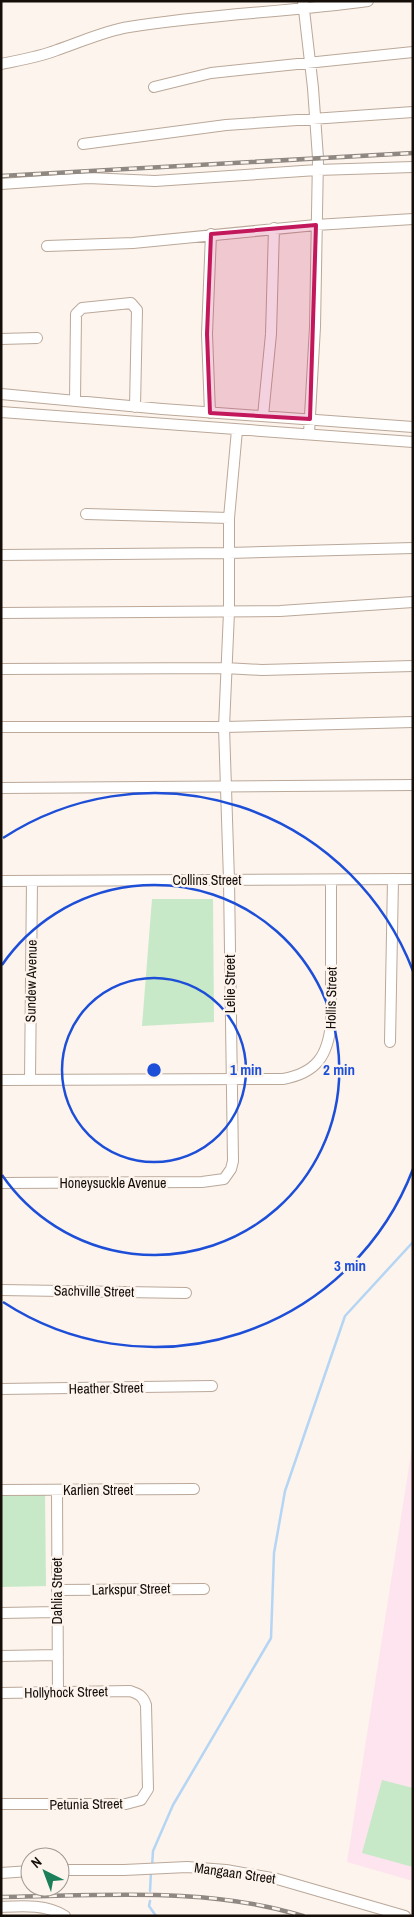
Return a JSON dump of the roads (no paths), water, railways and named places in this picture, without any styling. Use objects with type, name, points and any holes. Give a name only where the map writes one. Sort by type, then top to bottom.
[{"type":"street","points":[[1,64],[46,54],[102,34],[128,28],[303,5],[368,1]]},
{"type":"street","points":[[303,5],[315,120],[317,170],[315,327],[309,433]]},
{"type":"street","points":[[154,87],[211,73],[413,52]]},
{"type":"street","points":[[83,144],[226,125],[413,112]]},
{"type":"street","points":[[1,184],[88,178],[155,181],[317,170],[413,167]]},
{"type":"street","points":[[47,246],[133,242],[316,224],[413,219]]},
{"type":"street","points":[[262,416],[271,334],[274,228]]},
{"type":"street","points":[[210,413],[207,334],[211,234]]},
{"type":"street","points":[[75,401],[76,314],[82,308],[131,303],[137,310],[135,407]]},
{"type":"street","points":[[1,340],[37,338]]},
{"type":"street","points":[[1,394],[135,407],[413,427]]},
{"type":"street","points":[[1,412],[413,442]]},
{"type":"street","name":"Lelie Street","points":[[224,1179],[231,1170],[232,1161],[229,880],[224,727],[225,668],[229,612],[229,518],[237,430]]},
{"type":"street","points":[[86,514],[229,518]]},
{"type":"street","points":[[1,554],[228,553],[413,548]]},
{"type":"street","points":[[1,613],[280,611],[413,602]]},
{"type":"street","points":[[1,669],[225,668],[262,670],[413,666]]},
{"type":"street","points":[[1,727],[224,727],[413,722]]},
{"type":"street","points":[[1,788],[413,785]]},
{"type":"street","points":[[390,1042],[393,879]]},
{"type":"street","name":"Collins Street","points":[[1,881],[413,879]]},
{"type":"street","name":"Hollis Street","points":[[1,1080],[283,1079],[305,1074],[323,1054],[329,1041],[331,1024],[331,880]]},
{"type":"street","name":"Sundew Avenue","points":[[30,1080],[32,881]]},
{"type":"street","name":"Honeysuckle Avenue","points":[[1,1183],[202,1182],[224,1179]]},
{"type":"street","name":"Sachville Street","points":[[1,1290],[186,1293]]},
{"type":"street","name":"Heather Street","points":[[1,1389],[212,1386]]},
{"type":"street","name":"Karlien Street","points":[[1,1490],[194,1489]]},
{"type":"street","name":"Dahlia Street","points":[[57,1490],[58,1693]]},
{"type":"street","name":"Larkspur Street","points":[[57,1590],[204,1589]]},
{"type":"street","points":[[1,1613],[58,1612]]},
{"type":"street","points":[[1,1656],[58,1655]]},
{"type":"street","name":"Hollyhock Street","points":[[1,1693],[130,1691]]},
{"type":"street","name":"Petunia Street","points":[[1,1804],[113,1805],[141,1800],[148,1789],[148,1713],[142,1696],[130,1691]]},
{"type":"street","name":"Mangaan Street","points":[[70,1870],[204,1868],[268,1877],[405,1916]]},
{"type":"street","points":[[1,1873],[20,1872]]},
{"type":"street","points":[[1,1907],[38,1907],[63,1915]]},
{"type":"waterway","points":[[152,1867],[153,1851],[173,1805],[271,1638],[274,1553],[285,1491],[345,1316],[413,1242]]},
{"type":"waterway","points":[[150,1891],[151,1872]]},
{"type":"waterway","points":[[150,1901],[149,1906],[156,1916]]},
{"type":"railway","points":[[1,176],[413,153]]},
{"type":"railway","points":[[1,1897],[115,1895],[191,1897],[229,1900],[303,1916]]}]
